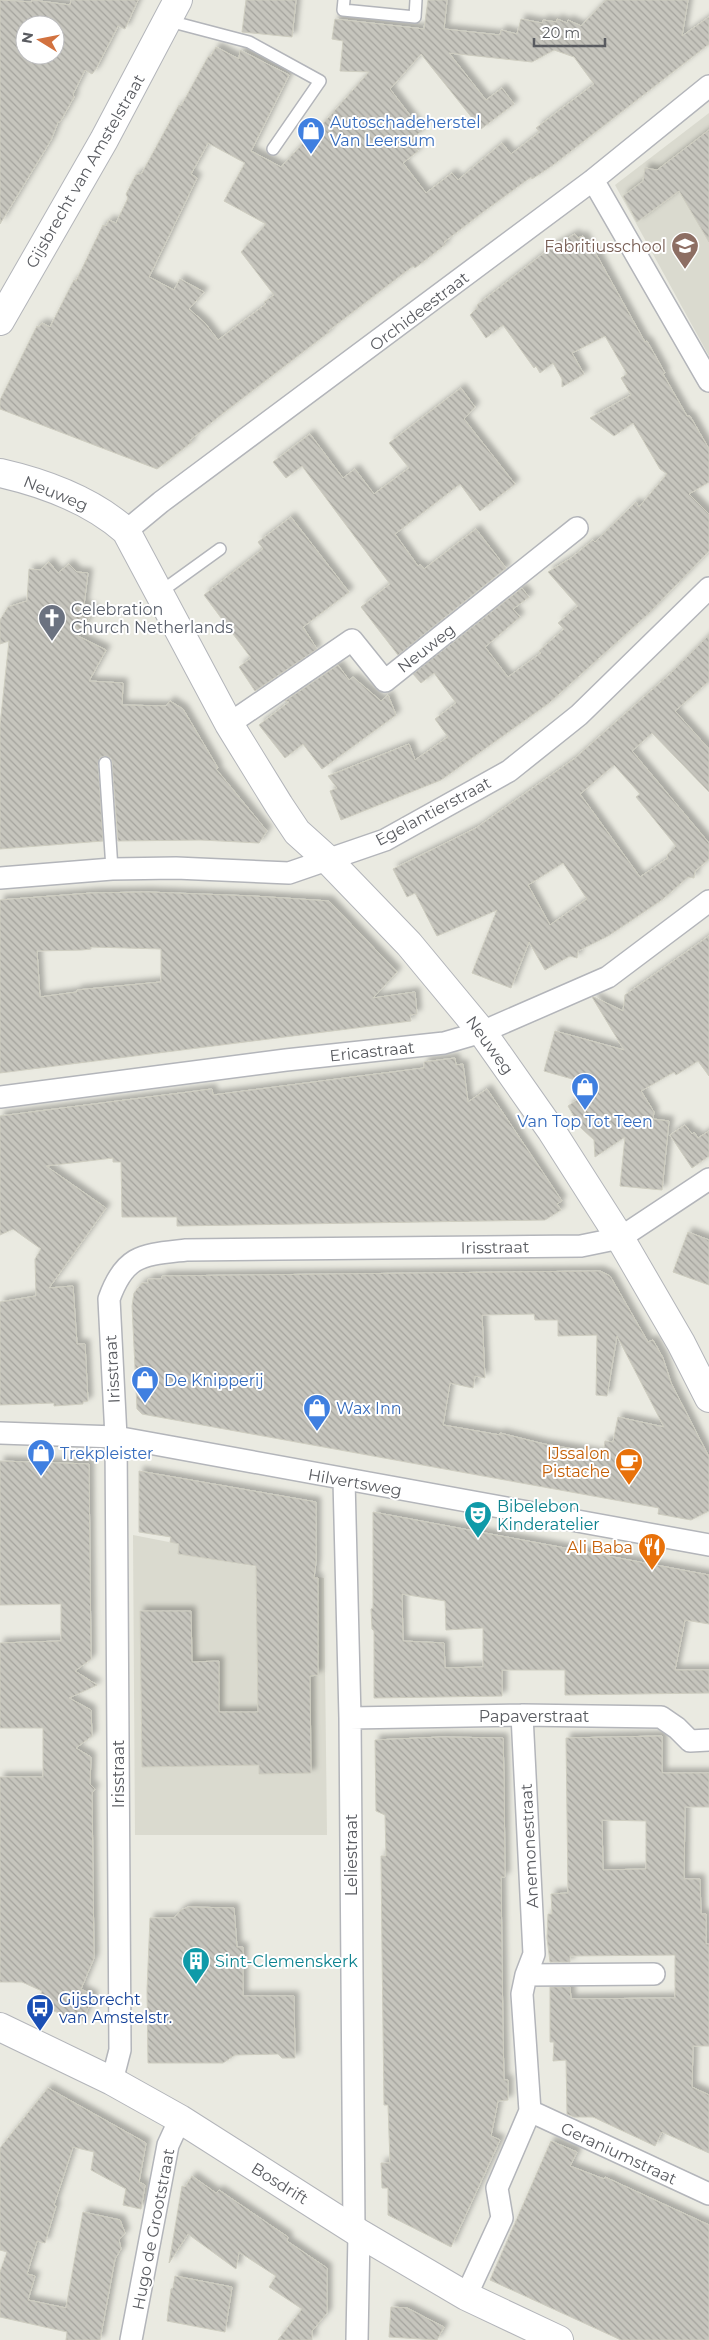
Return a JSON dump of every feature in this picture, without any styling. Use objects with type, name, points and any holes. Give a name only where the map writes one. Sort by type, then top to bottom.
[{"type":"street","name":"Gijsbrecht van Amstelstraat","points":[[0,321],[52,227],[104,140],[173,11]]},
{"type":"street","name":"Orchideestraat","points":[[126,531],[161,502],[593,180],[709,86]]},
{"type":"street","points":[[593,180],[709,382]]},
{"type":"street","name":"Neuweg","points":[[0,473],[76,499],[107,514],[126,531],[229,724],[297,832],[327,859],[410,944],[482,1032],[550,1130],[620,1238],[681,1343],[709,1398]]},
{"type":"street","name":"Neuweg","points":[[229,724],[352,640],[385,681],[578,528]]},
{"type":"street","name":"Egelantierstraat","points":[[0,878],[112,869],[176,868],[289,873],[385,840],[509,771],[579,715],[709,588]]},
{"type":"street","name":"Ericastraat","points":[[0,1097],[286,1060],[444,1043],[482,1032],[608,977],[709,902]]},
{"type":"street","name":"Irisstraat","points":[[112,2081],[120,2050],[116,1437],[109,1298],[116,1278],[126,1267],[150,1254],[186,1250],[582,1246],[620,1238],[709,1178]]},
{"type":"street","name":"Hilvertsweg","points":[[0,1433],[116,1437],[709,1546]]},
{"type":"street","name":"Leliestraat","points":[[344,1480],[350,1718],[357,2340]]},
{"type":"street","name":"Anemonestraat","points":[[466,2296],[502,2218],[497,2188],[530,2112],[522,1994],[526,1975],[534,1954],[522,1716]]},
{"type":"street","name":"Papaverstraat","points":[[350,1718],[661,1717],[677,1728],[690,1741],[709,1740]]},
{"type":"street","points":[[526,1975],[654,1974]]},
{"type":"street","name":"Bosdrift","points":[[0,2027],[112,2081],[180,2119],[356,2231],[466,2296],[559,2340]]},
{"type":"street","name":"Geraniumstraat","points":[[530,2112],[709,2194]]},
{"type":"street","name":"Hugo de Grootstraat","points":[[131,2340],[168,2145],[180,2119]]},
{"type":"lane","points":[[344,0],[343,10],[415,17],[416,0]]},
{"type":"lane","name":"Gijsbrecht van Amstelstraat","points":[[173,11],[249,42],[320,81],[273,149]]},
{"type":"lane","points":[[159,593],[220,549]]},
{"type":"lane","points":[[105,763],[112,869]]},
{"type":"shaded area","name":"Fabritiusschool","points":[[709,113],[709,356],[615,185]]},
{"type":"shaded area","points":[[133,1535],[179,1544],[178,1554],[324,1578],[327,1835],[135,1835]]},
{"type":"building","points":[[0,0],[32,2],[32,0],[70,5],[71,0],[138,0],[125,29],[118,26],[96,69],[92,74],[85,70],[73,94],[74,97],[60,122],[58,122],[51,140],[0,224]]},
{"type":"building","points":[[246,0],[296,0],[292,37],[242,32]]},
{"type":"building","points":[[428,0],[447,0],[444,29],[500,35],[501,30],[517,34],[521,19],[542,23],[543,20],[556,22],[557,19],[567,23],[568,20],[581,26],[606,0],[688,0],[682,36],[709,17],[709,44],[553,165],[532,179],[531,177],[483,212],[444,242],[446,244],[415,268],[413,266],[328,331],[222,414],[190,440],[192,442],[157,469],[0,409],[0,400],[37,326],[39,327],[42,323],[50,327],[74,280],[76,281],[103,225],[106,226],[109,220],[116,223],[128,198],[126,194],[136,175],[142,173],[179,105],[181,106],[208,57],[211,56],[216,47],[239,59],[240,50],[289,75],[251,151],[281,167],[306,140],[318,141],[320,127],[369,72],[340,71],[343,41],[332,39],[335,19],[424,29]],"holes":[[[554,50],[574,57],[594,84],[536,128],[540,132],[511,154],[502,143],[458,180],[452,173],[426,193],[403,163],[418,151],[410,140],[422,131],[390,89],[421,54],[481,129],[514,104],[502,88],[486,100],[449,53],[532,62]],[[208,143],[245,163],[224,201],[266,224],[241,252],[274,295],[264,302],[266,304],[218,340],[205,323],[189,309],[204,292],[180,279],[174,290],[149,277],[197,178],[191,174]]]},
{"type":"building","points":[[709,130],[709,242],[679,191],[637,222],[623,196],[643,181],[645,168],[657,170]]},
{"type":"building","points":[[575,234],[578,238],[583,236],[592,251],[595,252],[645,342],[647,341],[665,373],[663,374],[687,416],[690,416],[709,449],[709,482],[689,494],[709,514],[709,551],[648,614],[549,703],[441,780],[341,820],[330,791],[337,788],[328,776],[409,744],[415,760],[448,737],[435,719],[456,703],[434,673],[421,683],[413,674],[522,588],[529,597],[513,609],[520,617],[485,647],[508,677],[541,653],[539,651],[564,629],[558,623],[578,606],[548,572],[571,558],[593,540],[595,542],[636,502],[639,507],[667,474],[660,469],[633,423],[614,436],[590,418],[631,395],[621,378],[627,374],[605,336],[572,353],[584,374],[562,387],[562,379],[553,363],[540,373],[536,366],[534,368],[503,325],[486,338],[470,315],[478,307],[477,305],[553,246]]},
{"type":"building","points":[[461,388],[475,407],[464,419],[515,484],[480,511],[460,484],[395,534],[418,566],[420,564],[424,569],[476,529],[506,568],[398,655],[361,607],[390,584],[302,466],[286,478],[273,462],[310,434],[343,478],[355,469],[374,494],[409,468],[389,443]]},
{"type":"building","points":[[291,517],[349,592],[303,627],[317,649],[255,691],[239,667],[251,658],[204,595],[263,549],[258,542]]},
{"type":"building","points":[[49,562],[58,573],[69,564],[77,572],[88,573],[84,605],[94,610],[78,636],[106,650],[89,681],[123,683],[122,705],[166,706],[170,701],[183,709],[218,768],[216,769],[267,831],[259,843],[201,840],[118,841],[112,762],[111,758],[105,756],[100,757],[98,764],[103,841],[0,849],[0,725],[9,641],[0,644],[0,620],[8,607],[27,601],[29,569],[40,570]]},
{"type":"building","points":[[709,635],[709,681],[675,711],[709,749],[709,792],[652,733],[632,751],[709,843],[709,859],[695,871],[694,878],[688,877],[663,899],[635,918],[608,936],[578,951],[577,958],[570,956],[545,970],[529,942],[511,988],[472,973],[497,910],[437,936],[415,893],[407,897],[393,869],[476,828],[574,759],[670,674]],"holes":[[[614,765],[640,794],[636,797],[676,846],[667,855],[668,858],[640,877],[580,794]],[[563,863],[587,899],[550,925],[528,885]]]},
{"type":"building","points":[[338,665],[349,680],[353,677],[381,701],[388,695],[396,715],[322,769],[303,744],[285,758],[259,725],[289,702],[285,701]]},
{"type":"building","points":[[147,892],[329,901],[397,972],[373,998],[415,992],[417,1014],[410,1015],[411,1021],[0,1073],[0,900],[92,893]],"holes":[[[91,947],[161,949],[161,982],[77,990],[77,992],[40,997],[37,951],[82,950],[91,949]]]},
{"type":"building","points":[[709,936],[709,1076],[698,1061],[676,1075],[674,1072],[641,1091],[654,1112],[653,1119],[669,1121],[662,1190],[620,1186],[625,1137],[595,1157],[594,1140],[580,1127],[568,1106],[597,1086],[544,1071],[555,1031],[624,1050],[592,997],[623,1011],[625,995]]},
{"type":"building","points":[[455,1058],[456,1065],[463,1064],[468,1102],[487,1089],[562,1201],[557,1204],[561,1210],[545,1220],[177,1226],[177,1217],[122,1217],[121,1162],[113,1162],[113,1158],[46,1166],[106,1208],[49,1288],[73,1286],[77,1344],[85,1344],[88,1401],[83,1402],[83,1404],[54,1406],[54,1403],[0,1405],[0,1302],[36,1296],[35,1259],[41,1249],[13,1229],[0,1235],[0,1116],[212,1089],[213,1095],[424,1068],[424,1062]]},
{"type":"building","points":[[685,1125],[698,1138],[709,1131],[709,1156],[692,1168],[670,1135]]},
{"type":"building","points":[[688,1232],[709,1240],[709,1285],[673,1272]]},
{"type":"building","points":[[600,1271],[610,1276],[648,1342],[653,1340],[663,1358],[671,1383],[709,1457],[709,1511],[691,1520],[658,1514],[659,1508],[142,1414],[137,1409],[132,1306],[134,1293],[142,1283],[148,1283],[148,1279],[162,1279],[162,1276]],"holes":[[[534,1314],[535,1320],[558,1320],[558,1336],[597,1335],[596,1395],[607,1396],[617,1336],[664,1427],[618,1417],[613,1442],[605,1441],[603,1454],[544,1444],[500,1433],[500,1435],[443,1425],[450,1383],[473,1388],[475,1376],[485,1378],[482,1315]]]},
{"type":"building","points":[[0,1461],[89,1464],[91,1659],[75,1671],[97,1685],[69,1698],[91,1710],[92,1736],[76,1748],[91,1757],[90,1784],[95,1789],[92,1793],[94,1958],[81,1989],[94,1996],[80,2025],[59,2013],[36,2004],[42,1991],[22,1982],[0,1982],[0,1777],[43,1777],[43,1728],[0,1728],[0,1643],[61,1641],[61,1604],[0,1605]]},
{"type":"building","points":[[139,1471],[316,1502],[316,1562],[314,1578],[318,1578],[318,1675],[310,1676],[311,1773],[259,1774],[259,1765],[142,1767],[140,1611],[191,1611],[192,1662],[219,1661],[219,1712],[258,1712],[256,1566],[178,1554],[179,1544],[170,1542],[171,1537],[139,1532]]},
{"type":"building","points":[[373,1512],[709,1575],[709,1624],[685,1620],[675,1670],[709,1670],[709,1693],[565,1695],[565,1670],[502,1670],[502,1696],[374,1698],[374,1631],[372,1629],[371,1609],[373,1608]],"holes":[[[402,1594],[445,1601],[446,1630],[483,1628],[483,1667],[445,1668],[444,1643],[403,1641]]]},
{"type":"building","points":[[662,1736],[662,1773],[709,1773],[709,1807],[685,1807],[684,1879],[700,1879],[701,1914],[706,1914],[706,1944],[709,1944],[709,2046],[693,2046],[692,2087],[709,2095],[709,2153],[662,2132],[655,2146],[593,2117],[574,2117],[567,2114],[566,2060],[553,2061],[554,2042],[550,2042],[550,1987],[570,1987],[571,1999],[675,1998],[675,1955],[570,1956],[570,1962],[550,1962],[547,1938],[548,1914],[552,1914],[551,1894],[568,1893],[566,1738]],"holes":[[[602,1820],[646,1821],[646,1869],[603,1870]]]},
{"type":"building","points":[[442,1737],[503,1738],[504,1776],[505,1877],[501,1877],[504,2080],[508,2080],[508,2100],[498,2101],[491,2136],[500,2140],[451,2247],[388,2215],[388,2188],[382,2188],[381,2163],[390,2163],[388,2105],[384,2105],[382,1952],[381,1856],[386,1856],[385,1815],[376,1811],[375,1740]]},
{"type":"building","name":"Sint-Clemenskerk","points":[[188,1907],[234,1908],[237,1947],[243,1947],[243,1996],[294,1996],[295,2058],[282,2058],[278,2054],[235,2055],[223,2063],[148,2063],[147,1990],[150,1918],[174,1918],[181,1910]]},
{"type":"building","points":[[48,2088],[146,2143],[139,2182],[145,2185],[141,2209],[123,2205],[126,2189],[91,2170],[94,2152],[73,2147],[54,2205],[56,2206],[45,2243],[37,2241],[27,2274],[35,2276],[28,2300],[66,2308],[83,2212],[120,2220],[125,2233],[119,2240],[121,2249],[115,2259],[100,2340],[66,2340],[67,2332],[0,2317],[0,2272],[7,2252],[0,2250],[0,2148]]},
{"type":"building","points":[[551,2141],[577,2152],[570,2166],[604,2179],[605,2177],[709,2225],[709,2340],[621,2340],[490,2280]]},
{"type":"building","points":[[192,2176],[216,2193],[219,2190],[288,2237],[287,2241],[327,2268],[327,2313],[312,2331],[312,2340],[278,2340],[302,2309],[269,2287],[276,2276],[239,2252],[236,2269],[188,2234],[169,2263],[182,2186],[185,2187]]},
{"type":"building","points":[[175,2276],[232,2287],[225,2332],[167,2321],[171,2289],[173,2288]]},
{"type":"building","points":[[391,2307],[407,2308],[444,2327],[437,2340],[389,2337]]},
{"type":"place","name":"Autoschadeherstel Van Leersum","points":[[311,155]]},
{"type":"place","name":"Fabritiusschool","points":[[685,270]]},
{"type":"place","name":"Celebration Church Netherlands","points":[[52,642]]},
{"type":"place","name":"Van Top Tot Teen","points":[[585,1111]]},
{"type":"place","name":"De Knipperij","points":[[145,1404]]},
{"type":"place","name":"Wax Inn","points":[[317,1432]]},
{"type":"place","name":"Trekpleister","points":[[41,1477]]},
{"type":"place","name":"IJssalon Pistache","points":[[629,1486]]},
{"type":"place","name":"Bibelebon Kinderatelier","points":[[478,1539]]},
{"type":"place","name":"Ali Baba","points":[[652,1571]]},
{"type":"place","name":"Sint-Clemenskerk","points":[[196,1985]]},
{"type":"place","name":"Gijsbrecht van Amstelstr.","points":[[40,2032]]}]
